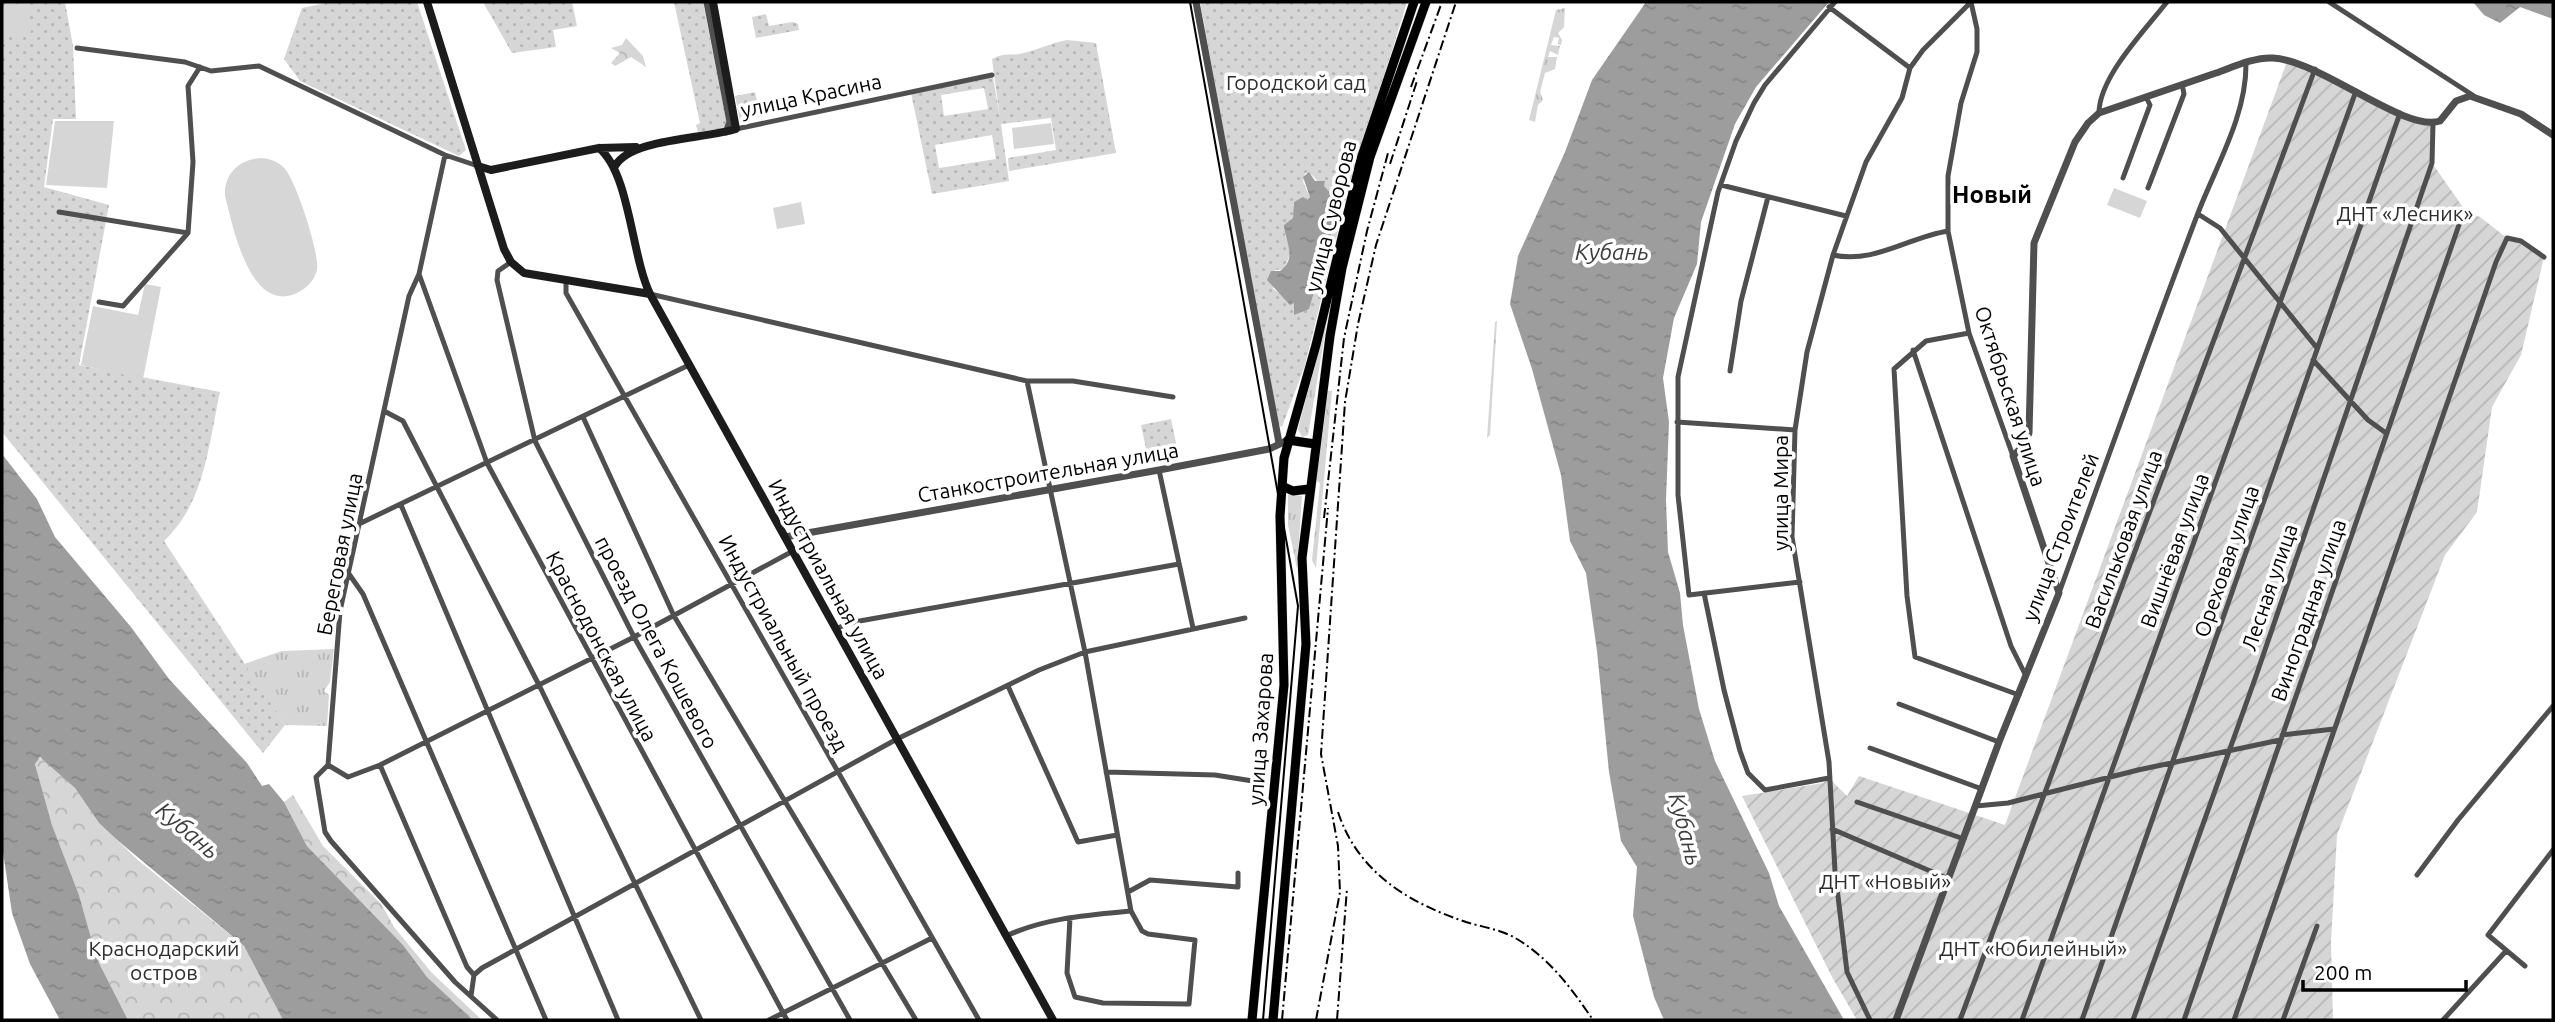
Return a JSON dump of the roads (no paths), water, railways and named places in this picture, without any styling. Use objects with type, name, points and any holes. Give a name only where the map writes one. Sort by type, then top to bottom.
[{"type":"main road","points":[[427,2],[511,262],[524,273],[650,294]]},
{"type":"main road","points":[[713,2],[736,129]]},
{"type":"main road","name":"улица Суворова","points":[[1284,442],[1316,345],[1361,159],[1415,2]]},
{"type":"main road","name":"улица Суворова","points":[[1315,444],[1330,336],[1345,256],[1370,157],[1426,2]]},
{"type":"main road","name":"улица Красина","points":[[478,166],[491,170],[599,148],[637,148],[736,129]]},
{"type":"main road","name":"Индустриальная улица","points":[[599,148],[615,166],[641,275],[650,294],[1053,1020]]},
{"type":"main road","name":"улица Красина","points":[[615,166],[621,157],[637,148]]},
{"type":"main road","points":[[621,291],[635,288],[641,275]]},
{"type":"main road","name":"Станкостроительная улица","points":[[1284,442],[1315,444]]},
{"type":"main road","name":"улица Захарова","points":[[1252,1020],[1284,685],[1284,442]]},
{"type":"main road","name":"улица Захарова","points":[[1273,1020],[1307,644],[1302,558],[1315,444]]},
{"type":"main road","points":[[1282,486],[1293,491],[1309,489]]},
{"type":"street","points":[[708,2],[730,122],[726,132]]},
{"type":"street","name":"улица Захарова","points":[[1196,2],[1284,442]]},
{"type":"street","points":[[1800,582],[1689,594],[1678,495],[1678,377],[1684,338],[1721,185],[1735,141],[1754,103],[1835,2]]},
{"type":"street","name":"улица Мира","points":[[1870,1020],[1847,972],[1829,778],[1792,537],[1796,430],[1807,352],[1833,255],[1866,162],[1902,98],[1910,68],[1923,50],[1971,2]]},
{"type":"street","name":"Октябрьская улица","points":[[1971,2],[1978,29],[1977,51],[1961,103],[1948,176],[1948,231],[1969,334],[2059,593]]},
{"type":"street","points":[[2099,113],[2099,101],[2117,66],[2167,2]]},
{"type":"street","points":[[2329,2],[2474,96],[2521,114],[2553,135]]},
{"type":"street","points":[[1829,7],[1910,68]]},
{"type":"street","points":[[76,48],[185,62],[211,71],[259,66],[445,155],[478,166]]},
{"type":"street","points":[[2013,456],[2024,446],[2029,433],[2034,243],[2075,142],[2099,113],[2246,62],[2269,57],[2299,61],[2400,113],[2434,123],[2440,121],[2462,97],[2474,96]]},
{"type":"street","name":"улица Строителей","points":[[1896,1020],[1999,742],[2059,593],[2198,214],[2231,133],[2243,96],[2246,62]]},
{"type":"street","points":[[99,302],[123,306],[188,233],[194,162],[188,86],[200,67]]},
{"type":"street","name":"Васильковая улица","points":[[1960,1020],[2315,68]]},
{"type":"street","name":"улица Красина","points":[[736,129],[992,75]]},
{"type":"street","points":[[2148,188],[2184,94],[2182,84]]},
{"type":"street","name":"Вишнёвая улица","points":[[2022,1020],[2356,91]]},
{"type":"street","points":[[2123,178],[2150,105],[2146,97]]},
{"type":"street","name":"Ореховая улица","points":[[2082,1020],[2400,113]]},
{"type":"street","name":"Лесная улица","points":[[2133,1020],[2432,163],[2434,123]]},
{"type":"street","name":"Береговая улица","points":[[445,155],[419,274],[409,296],[340,611],[328,765],[316,777],[325,832],[455,982],[497,1020]]},
{"type":"street","points":[[1721,185],[1846,216]]},
{"type":"street","points":[[1730,372],[1743,293],[1768,197]]},
{"type":"street","points":[[59,212],[188,233]]},
{"type":"street","name":"Виноградная улица","points":[[2184,1020],[2461,219],[2467,213]]},
{"type":"street","points":[[2198,214],[2220,228],[2317,348]]},
{"type":"street","points":[[1833,255],[1847,258],[1866,256],[1948,231]]},
{"type":"street","points":[[2234,1020],[2334,729],[2377,615],[2496,262],[2507,238],[2521,241],[2548,256]]},
{"type":"street","name":"проезд Олега Кошевого","points":[[511,262],[498,271],[497,280],[535,441],[634,637],[850,1020]]},
{"type":"street","name":"Краснодонская улица","points":[[419,274],[487,463],[590,659],[787,1020]]},
{"type":"street","name":"Индустриальный проезд","points":[[566,281],[566,293],[979,1020]]},
{"type":"street","points":[[650,294],[1027,381],[1073,381],[1173,397]]},
{"type":"street","points":[[1969,334],[1926,341],[1913,349],[1894,369],[1907,596],[1915,657],[2019,695]]},
{"type":"street","points":[[1913,349],[2011,646],[2026,676]]},
{"type":"street","points":[[2313,360],[2368,420],[2386,433]]},
{"type":"street","points":[[361,523],[689,365]]},
{"type":"street","points":[[1027,381],[1085,652],[1131,911],[1142,931],[1148,934],[1195,940],[1189,1004],[1104,1003],[1075,997],[1067,973],[1070,918]]},
{"type":"street","points":[[384,411],[403,421],[539,685],[701,1020]]},
{"type":"street","points":[[583,417],[674,616],[784,804],[916,1020]]},
{"type":"street","points":[[1677,422],[1796,430]]},
{"type":"street","name":"Станкостроительная улица","points":[[785,537],[1050,491],[1269,449],[1284,442]]},
{"type":"street","points":[[1159,470],[1193,628]]},
{"type":"street","points":[[401,505],[618,1020]]},
{"type":"street","points":[[328,765],[348,777],[380,765],[634,637],[793,551]]},
{"type":"street","points":[[837,628],[854,622],[1179,564]]},
{"type":"street","points":[[349,574],[363,594],[547,1020]]},
{"type":"street","points":[[1704,593],[1724,690],[1748,773],[1765,790],[1829,778]]},
{"type":"street","points":[[474,975],[575,916],[839,774],[897,739],[1008,686],[1085,652],[1245,618]]},
{"type":"street","points":[[1008,686],[1079,842],[1117,835]]},
{"type":"street","points":[[1899,704],[1999,742]]},
{"type":"street","points":[[2417,875],[2458,820],[2553,706]]},
{"type":"street","points":[[1976,806],[2008,803],[2281,737],[2334,729]]},
{"type":"street","points":[[1870,748],[1982,789]]},
{"type":"street","points":[[380,765],[467,967],[474,975],[471,996]]},
{"type":"street","points":[[1106,772],[1214,775],[1259,782]]},
{"type":"street","points":[[1857,802],[1964,839]]},
{"type":"street","points":[[1832,830],[1949,879]]},
{"type":"street","points":[[2525,966],[2488,935],[2553,850]]},
{"type":"street","points":[[1128,892],[1150,880],[1238,887],[1238,873]]},
{"type":"street","points":[[1006,936],[1029,925],[1131,911]]},
{"type":"street","points":[[2283,1020],[2317,926]]},
{"type":"street","points":[[769,1020],[932,938]]},
{"type":"street","points":[[2443,1020],[2506,951]]},
{"type":"water","name":"Кубань","points":[[1646,2],[1829,2],[1756,87],[1735,124],[1701,222],[1697,264],[1674,318],[1663,378],[1669,422],[1666,500],[1668,552],[1680,593],[1683,625],[1699,709],[1715,761],[1769,873],[1779,906],[1844,1020],[1664,1020],[1654,997],[1633,916],[1637,867],[1621,841],[1609,772],[1586,573],[1570,541],[1561,475],[1532,369],[1510,304],[1518,256],[1565,152],[1592,80]]},
{"type":"water","points":[[2473,2],[2553,2],[2553,19],[2520,7],[2500,23],[2484,15]]},
{"type":"water","points":[[1309,172],[1315,181],[1325,181],[1324,186],[1340,203],[1309,309],[1294,315],[1294,303],[1290,305],[1267,280],[1271,271],[1280,271],[1288,261],[1289,250],[1284,225],[1293,218],[1294,202],[1310,197],[1303,177]]},
{"type":"water","name":"Кубань","points":[[2,454],[37,499],[55,537],[131,627],[169,679],[247,763],[262,786],[269,784],[284,802],[307,846],[403,945],[427,977],[473,1020],[283,1020],[244,946],[116,839],[99,823],[75,788],[40,757],[35,764],[52,825],[79,895],[97,959],[128,1020],[60,1020],[30,964],[12,913],[2,845]]},
{"type":"tram line","points":[[1190,2],[1298,606],[1263,1020]]},
{"type":"railway","points":[[1411,87],[1442,2]]},
{"type":"railway","points":[[1316,1020],[1340,892],[1338,846],[1321,754],[1345,402],[1358,324],[1376,245],[1456,2]]},
{"type":"railway","points":[[1390,164],[1417,81]]},
{"type":"railway","points":[[1324,518],[1344,338],[1367,231],[1388,153]]},
{"type":"railway","points":[[1282,1020],[1328,508]]},
{"type":"railway","points":[[1338,812],[1358,852],[1388,883],[1425,905],[1466,922],[1505,933],[1529,947],[1560,975],[1593,1020]]},
{"type":"railway","points":[[1337,1020],[1347,888]]},
{"type":"district","name":"Новый","points":[[1992,194]]},
{"type":"park label","name":"Городской сад","points":[[1296,82]]},
{"type":"park label","name":"ДНТ «Лесник»","points":[[2405,213]]},
{"type":"park label","name":"ДНТ «Новый»","points":[[1885,881]]},
{"type":"park label","name":"ДНТ «Юбилейный»","points":[[2033,948]]},
{"type":"park label","name":"Краснодарский остров","points":[[164,960]]}]
